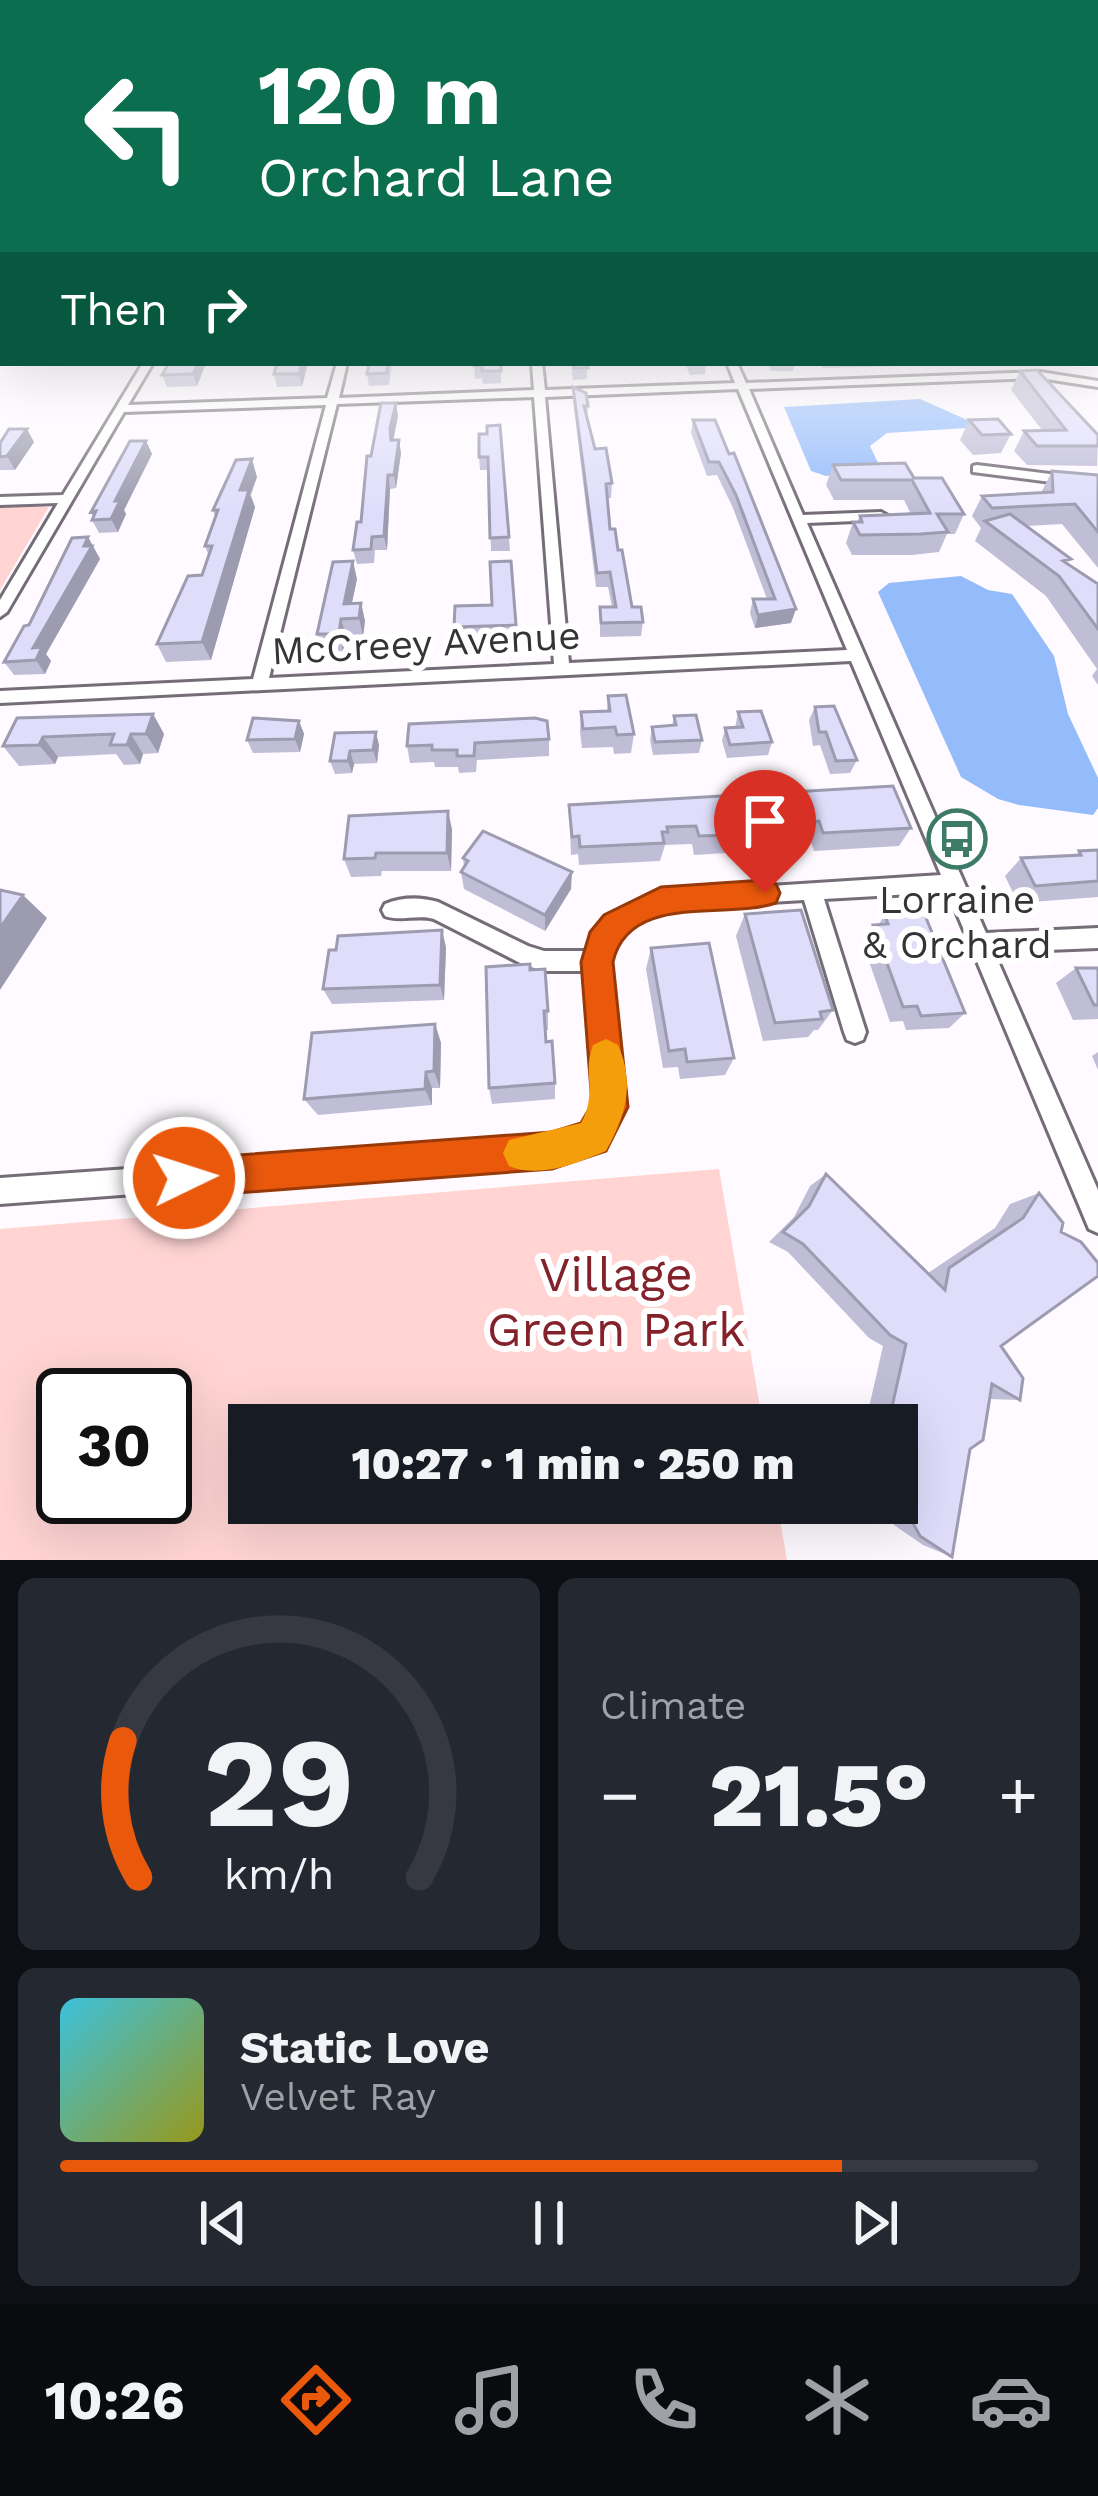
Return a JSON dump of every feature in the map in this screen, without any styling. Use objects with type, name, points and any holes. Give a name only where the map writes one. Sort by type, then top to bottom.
[{"type":"street","points":[[0,612],[145,368]]},
{"type":"street","points":[[259,685],[341,368]]},
{"type":"street","points":[[537,368],[562,670]]},
{"type":"street","points":[[734,368],[981,943],[1088,1171],[1098,1220]]},
{"type":"street","points":[[1033,368],[1054,390]]},
{"type":"street","points":[[120,409],[1040,375],[1098,384]]},
{"type":"street","points":[[977,469],[1098,484]]},
{"type":"street","points":[[0,501],[67,499]]},
{"type":"street","points":[[798,519],[880,516]]},
{"type":"street","name":"McCreey Avenue","points":[[0,697],[856,656]]},
{"type":"street","points":[[0,1191],[552,1150],[593,1138],[610,1107],[597,962],[602,942],[615,925],[661,900],[956,883]]},
{"type":"street","points":[[811,890],[855,1032]]},
{"type":"street","points":[[392,910],[423,907],[438,911],[544,961],[597,962]]},
{"type":"street","points":[[981,943],[1098,938]]},
{"type":"green space","points":[[0,505],[49,507],[0,590]]},
{"type":"green space","name":"Village Green Park","points":[[719,1169],[759,1404],[228,1404],[228,1524],[781,1524],[787,1560],[0,1560],[0,1229]]},
{"type":"water","points":[[920,399],[974,423],[967,428],[887,433],[870,446],[880,467],[826,476],[811,471],[784,407]]},
{"type":"water","points":[[961,576],[988,590],[1012,594],[1054,656],[1068,714],[1098,778],[1098,808],[1093,815],[998,799],[961,777],[878,592],[889,583]]},
{"type":"building","points":[[166,368],[196,368],[193,374],[162,375]]},
{"type":"building","points":[[276,368],[301,368],[299,374],[274,374]]},
{"type":"building","points":[[368,368],[388,368],[387,373],[367,374]]},
{"type":"building","points":[[1037,370],[1098,435],[1098,446],[1037,446],[1024,431],[1066,430],[1020,371]]},
{"type":"building","points":[[573,387],[586,393],[588,406],[584,406],[595,449],[606,448],[612,483],[606,484],[610,529],[615,529],[618,550],[622,550],[632,607],[641,607],[643,622],[601,623],[600,607],[616,607],[610,572],[597,573]]},
{"type":"building","points":[[381,403],[396,403],[390,428],[391,440],[399,440],[394,475],[388,475],[384,536],[372,537],[371,549],[353,550],[357,522],[361,522],[367,456],[371,456]]},
{"type":"building","points":[[998,419],[1011,434],[982,435],[969,420]]},
{"type":"building","points":[[693,420],[715,420],[729,454],[734,453],[796,609],[758,615],[753,599],[775,599],[736,495],[719,462],[709,462]]},
{"type":"building","points":[[500,425],[509,537],[490,538],[488,457],[479,457],[479,434],[487,434],[487,426]]},
{"type":"building","points":[[9,429],[27,429],[7,456],[0,457],[0,443]]},
{"type":"building","points":[[130,441],[146,441],[115,501],[120,501],[111,519],[92,520],[96,511],[91,512]]},
{"type":"building","points":[[252,459],[240,490],[249,490],[202,642],[157,644],[188,576],[202,575],[212,546],[205,546],[218,510],[213,510],[236,460]]},
{"type":"building","points":[[905,463],[914,478],[942,478],[964,514],[937,514],[948,532],[860,535],[853,522],[862,522],[860,516],[930,513],[912,480],[841,480],[833,465]]},
{"type":"building","points":[[1052,471],[1098,475],[1098,532],[1075,504],[992,508],[982,496],[1053,492]]},
{"type":"building","points":[[1010,514],[1071,559],[1063,561],[1098,584],[1098,629],[1059,576],[985,521]]},
{"type":"building","points":[[88,537],[84,546],[92,546],[33,648],[42,647],[36,660],[4,662],[29,625],[72,538]]},
{"type":"building","points":[[353,561],[344,604],[361,603],[359,618],[341,619],[339,634],[317,634],[333,562]]},
{"type":"building","points":[[511,561],[516,625],[454,627],[455,606],[492,605],[490,562]]},
{"type":"building","points":[[626,695],[634,734],[617,735],[615,727],[583,729],[581,712],[610,711],[608,696]]},
{"type":"building","points":[[834,706],[857,760],[836,761],[826,732],[819,732],[815,707]]},
{"type":"building","points":[[761,711],[772,742],[730,745],[725,728],[743,727],[738,712]]},
{"type":"building","points":[[153,714],[146,734],[131,734],[127,745],[110,745],[114,734],[43,737],[39,745],[3,746],[17,718]]},
{"type":"building","points":[[696,715],[702,740],[655,742],[652,727],[676,725],[674,716]]},
{"type":"building","points":[[253,718],[299,721],[295,739],[247,740]]},
{"type":"building","points":[[547,721],[549,739],[475,743],[474,756],[432,750],[432,745],[407,746],[409,724]]},
{"type":"building","points":[[376,732],[373,750],[350,751],[348,761],[330,761],[335,733]]},
{"type":"building","points":[[893,786],[911,828],[823,833],[819,821],[786,824],[789,832],[699,836],[696,826],[667,827],[668,832],[662,832],[664,843],[580,847],[579,836],[572,837],[569,805]]},
{"type":"building","points":[[448,811],[447,853],[376,853],[375,858],[344,859],[349,816]]},
{"type":"building","points":[[483,831],[572,872],[545,915],[461,872],[468,861],[463,858]]},
{"type":"building","points":[[1098,850],[1098,881],[1035,886],[1021,858],[1081,855],[1079,851]]},
{"type":"building","points":[[0,890],[23,895],[0,928]]},
{"type":"building","points":[[801,910],[833,1010],[820,1012],[822,1019],[775,1023],[745,914]]},
{"type":"building","points":[[924,913],[965,1013],[921,1016],[917,1006],[903,1007],[873,925],[888,924],[885,915]]},
{"type":"building","points":[[442,930],[440,985],[323,989],[329,950],[336,950],[338,936]]},
{"type":"building","points":[[709,943],[734,1058],[687,1062],[685,1049],[669,1051],[651,948]]},
{"type":"building","points":[[530,964],[530,970],[545,969],[546,1042],[552,1041],[555,1083],[489,1088],[486,967]]},
{"type":"building","points":[[1076,968],[1098,968],[1098,1005],[1094,1005]]},
{"type":"building","points":[[435,1024],[434,1071],[426,1072],[425,1089],[304,1099],[312,1033]]},
{"type":"building","points":[[826,1174],[945,1290],[949,1268],[1023,1218],[1039,1193],[1063,1223],[1061,1232],[1081,1242],[1098,1263],[1098,1276],[1001,1346],[1023,1378],[1020,1400],[992,1384],[983,1440],[970,1449],[952,1557],[920,1536],[913,1524],[918,1524],[918,1404],[893,1404],[906,1344],[890,1335],[803,1244],[783,1232],[809,1206]]},
{"type":"slow traffic","points":[[522,1153],[593,1138],[610,1107],[606,1057]]},
{"type":"place","name":"Lorraine & Orchard","points":[[957,839]]},
{"type":"route","points":[[184,1178],[552,1150],[593,1138],[610,1107],[597,962],[602,942],[615,925],[661,900],[765,893]]}]
